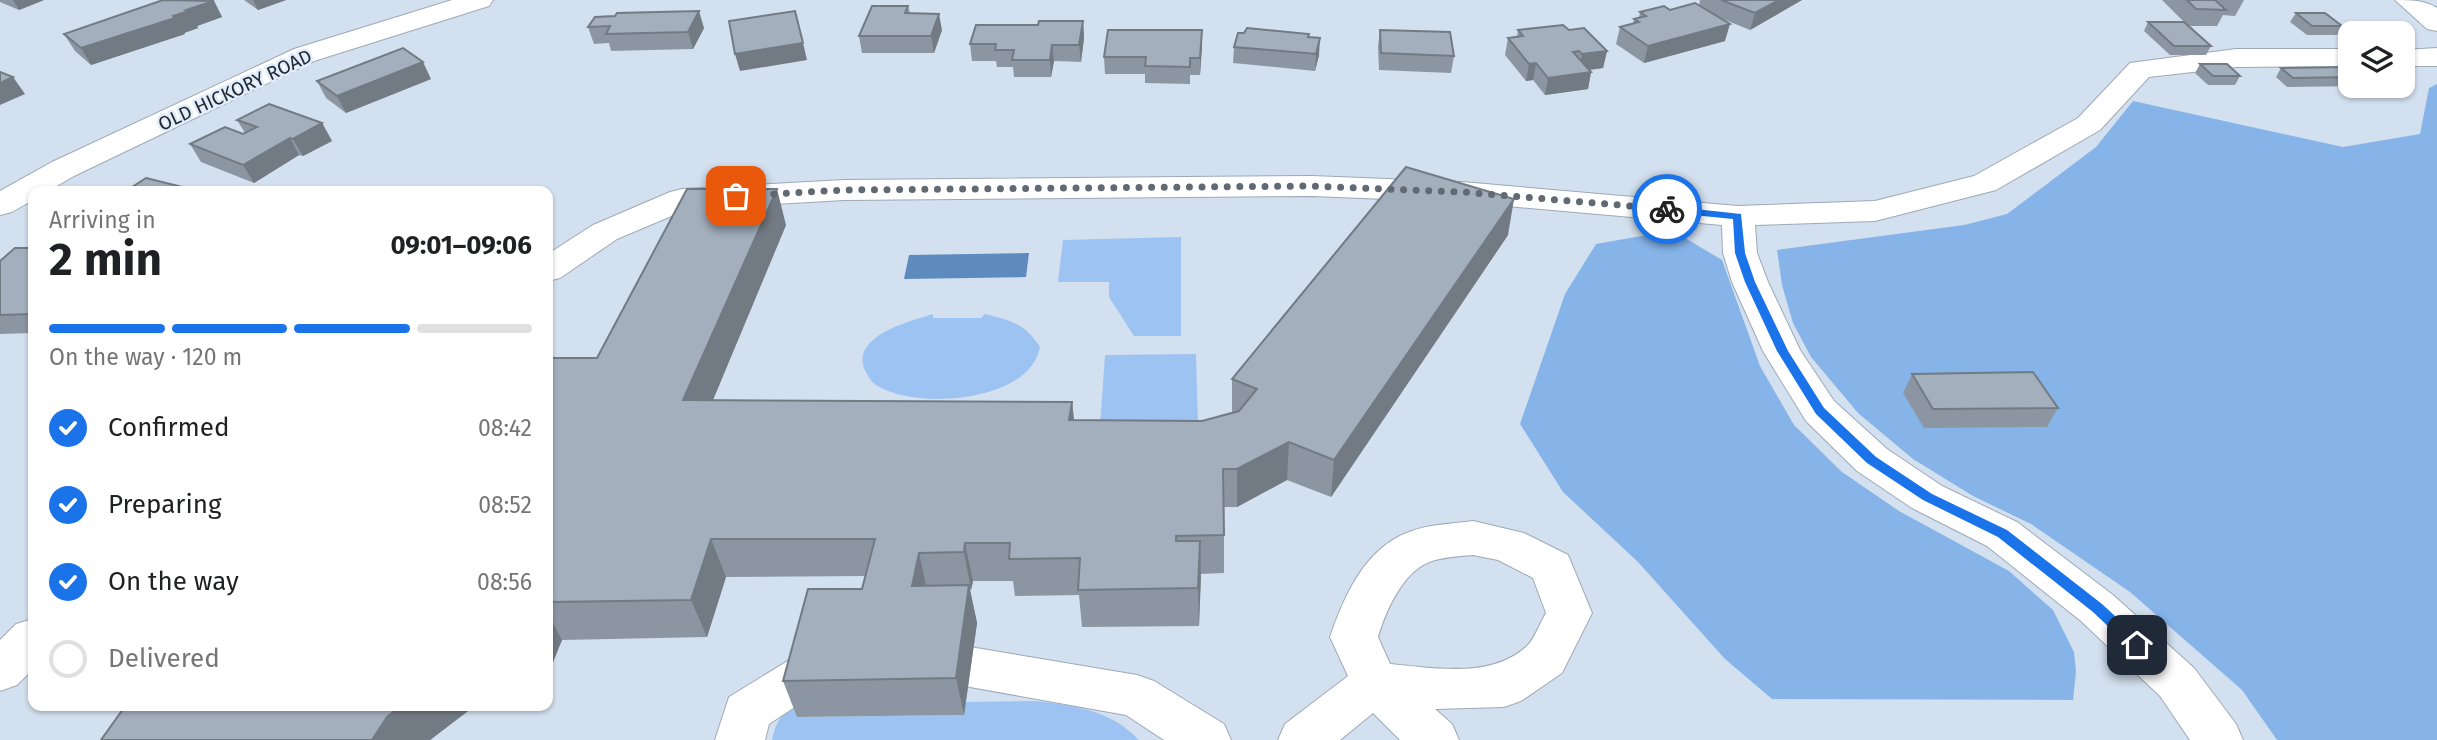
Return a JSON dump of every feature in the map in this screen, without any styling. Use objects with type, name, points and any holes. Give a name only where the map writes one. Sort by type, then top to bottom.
[{"type":"street","name":"OLD HICKORY ROAD","points":[[33,186],[63,169],[304,55],[480,0]]},
{"type":"street","points":[[2415,58],[2437,57]]},
{"type":"street","points":[[553,267],[605,232],[682,199],[844,190],[1312,186],[1462,192],[1738,216],[1875,211],[1986,183],[2089,124],[2140,69],[2236,58],[2338,58]]},
{"type":"street","name":"OLD HICKORY ROAD","points":[[0,205],[28,189]]},
{"type":"street","points":[[1738,216],[1740,253],[1750,282],[1782,351],[1820,411],[1872,460],[1927,497],[2002,534],[2097,608],[2177,682],[2218,740]]},
{"type":"street","points":[[1303,740],[1375,683],[1444,689],[1504,686],[1545,659],[1569,613],[1552,568],[1508,545],[1473,538],[1421,545],[1392,566],[1366,600],[1354,637],[1375,683],[1434,740]]},
{"type":"street","points":[[0,671],[28,643]]},
{"type":"street","points":[[970,667],[1137,696],[1206,740]]},
{"type":"street","points":[[740,740],[747,712],[808,673]]},
{"type":"shaded area","points":[[2437,84],[2437,740],[2277,740],[2242,690],[2130,592],[2031,524],[1973,496],[1913,459],[1858,413],[1811,357],[1793,323],[1782,285],[1777,250],[1964,225],[2007,214],[2096,147],[2133,101],[2343,147],[2420,134],[2429,88]]},
{"type":"shaded area","points":[[1647,235],[1685,238],[1722,260],[1760,366],[1794,425],[1842,472],[1899,511],[2009,571],[2053,610],[2074,652],[2076,672],[2073,700],[1772,699],[1725,659],[1638,562],[1563,492],[1520,424],[1565,294],[1596,244]]},
{"type":"shaded area","points":[[1181,237],[1181,336],[1134,336],[1109,297],[1109,282],[1058,282],[1063,240]]},
{"type":"shaded area","points":[[1029,253],[1026,277],[904,279],[909,255]]},
{"type":"shaded area","points":[[933,314],[933,318],[981,318],[985,314],[1003,319],[1023,328],[1040,347],[1032,365],[1016,380],[995,390],[970,396],[917,398],[894,393],[876,385],[864,368],[863,356],[867,347],[886,331]]},
{"type":"shaded area","points":[[1196,354],[1198,426],[1100,427],[1105,355]]},
{"type":"shaded area","points":[[1034,701],[1091,711],[1116,722],[1139,740],[772,740],[781,717],[801,703],[798,717],[964,715],[966,702]]},
{"type":"building","points":[[163,0],[214,1],[186,10],[189,11],[173,16],[175,18],[81,48],[64,34]]},
{"type":"building","points":[[1721,0],[1779,0],[1755,13]]},
{"type":"building","points":[[2187,0],[2215,0],[2226,10],[2196,9]]},
{"type":"building","points":[[1695,3],[1730,24],[1648,46],[1620,27],[1639,22],[1634,19],[1646,16],[1640,12],[1664,6],[1670,10]]},
{"type":"building","points":[[872,6],[908,6],[905,13],[939,14],[931,36],[859,36]]},
{"type":"building","points":[[699,11],[688,32],[606,34],[610,26],[588,27],[595,17],[615,16],[617,13]]},
{"type":"building","points":[[795,11],[803,43],[735,54],[729,21]]},
{"type":"building","points":[[2296,13],[2325,13],[2338,23],[2338,26],[2312,26]]},
{"type":"building","points":[[1039,21],[1083,21],[1079,45],[1052,45],[1050,60],[1012,60],[1014,50],[995,50],[996,44],[970,44],[976,25],[1038,25]]},
{"type":"building","points":[[2148,22],[2184,22],[2211,46],[2174,46]]},
{"type":"building","points":[[1563,25],[1569,30],[1584,28],[1607,51],[1582,54],[1579,51],[1573,52],[1591,72],[1548,78],[1536,63],[1529,64],[1508,38],[1523,36],[1518,30]]},
{"type":"building","points":[[1247,28],[1309,34],[1308,37],[1320,38],[1316,54],[1234,47],[1238,33],[1244,33]]},
{"type":"building","points":[[1108,30],[1202,30],[1200,58],[1190,58],[1190,67],[1145,66],[1146,57],[1104,57]]},
{"type":"building","points":[[1380,30],[1450,32],[1454,56],[1381,53]]},
{"type":"building","points":[[403,48],[423,62],[337,96],[317,81]]},
{"type":"building","points":[[2200,64],[2227,64],[2240,76],[2213,76]]},
{"type":"building","points":[[2338,67],[2338,77],[2293,78],[2281,68]]},
{"type":"building","points":[[0,72],[13,77],[0,83]]},
{"type":"building","points":[[269,104],[322,123],[243,165],[190,144],[225,127],[243,134],[257,127],[237,120]]},
{"type":"building","points":[[1406,167],[1514,199],[1334,460],[1289,442],[1237,469],[1223,469],[1224,535],[1176,536],[1176,541],[1200,541],[1198,588],[1078,590],[1080,558],[1009,559],[1010,543],[965,543],[964,552],[919,553],[912,586],[969,585],[956,678],[783,681],[808,589],[862,589],[875,539],[711,539],[691,600],[553,602],[553,358],[597,358],[687,189],[777,189],[683,400],[1072,402],[1069,420],[1202,421],[1239,411],[1257,389],[1232,379]]},
{"type":"building","points":[[146,178],[178,186],[134,186]]},
{"type":"building","points":[[15,248],[28,248],[28,314],[0,315],[0,261]]},
{"type":"building","points":[[2033,372],[2058,408],[1933,409],[1912,374]]},
{"type":"building","points":[[122,711],[394,711],[387,717],[372,740],[101,740]]},
{"type":"way so far","points":[[736,196],[844,190],[1312,186],[1462,192],[1667,209]]},
{"type":"route","points":[[1667,209],[1738,216],[1740,253],[1750,282],[1782,351],[1820,411],[1872,460],[1927,497],[2002,534],[2097,608],[2137,645]]}]
